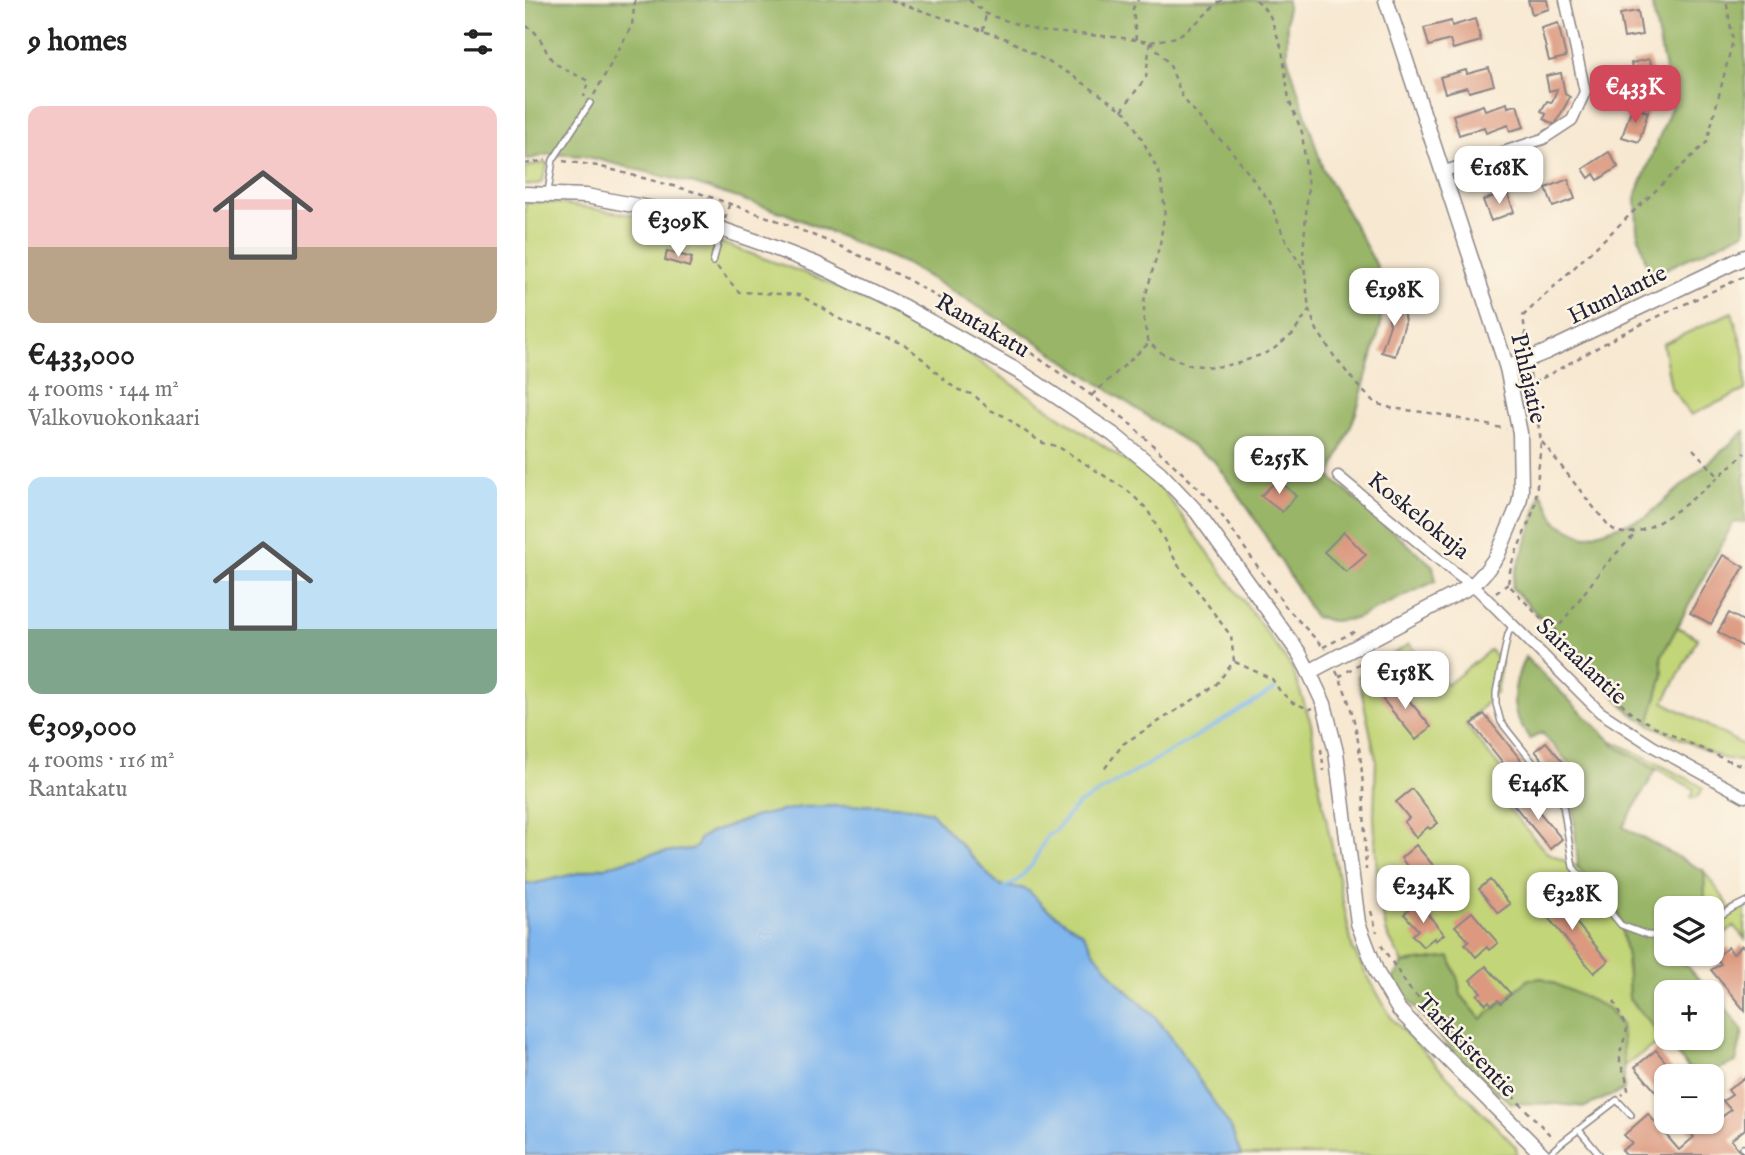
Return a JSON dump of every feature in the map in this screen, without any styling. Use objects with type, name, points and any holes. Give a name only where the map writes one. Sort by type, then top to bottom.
[{"type":"street","name":"Pihlajatie","points":[[1309,671],[1473,585],[1497,556],[1519,504],[1521,443],[1507,369],[1386,0]]},
{"type":"street","points":[[1442,172],[1543,139],[1571,120],[1585,92],[1565,0]]},
{"type":"street","name":"Rantakatu","points":[[525,194],[586,196],[627,203],[674,213],[722,229],[815,264],[904,307],[1023,374],[1114,435],[1160,473],[1197,512],[1299,653],[1309,671]]},
{"type":"street","name":"Humlantie","points":[[1507,369],[1745,257]]},
{"type":"street","name":"Koskelokuja","points":[[1338,476],[1473,585]]},
{"type":"street","name":"Sairaalantie","points":[[1473,585],[1600,712],[1654,747],[1745,797]]},
{"type":"street","name":"Tarkkistentie","points":[[1309,671],[1324,704],[1334,740],[1358,923],[1377,973],[1399,1010],[1546,1155]]},
{"type":"lane","points":[[547,195],[553,160],[590,103]]},
{"type":"lane","points":[[713,262],[722,229]]},
{"type":"lane","points":[[1513,624],[1508,634],[1496,692],[1501,722],[1562,799],[1573,867],[1621,925],[1654,935]]},
{"type":"lane","points":[[1724,914],[1745,902]]},
{"type":"lane","points":[[1546,1155],[1618,1100],[1631,1115]]},
{"type":"lane","points":[[1579,1130],[1600,1155]]},
{"type":"path","points":[[590,103],[632,25],[635,0]]},
{"type":"path","points":[[890,0],[1007,39],[1070,74],[1127,113],[1160,175],[1165,209],[1160,244],[1144,301],[1144,323],[1149,343],[1164,354],[1190,365],[1216,367],[1239,363],[1271,351],[1293,334],[1309,310]]},
{"type":"path","points":[[969,0],[986,14],[1038,31],[1150,42],[1177,37],[1225,0]]},
{"type":"path","points":[[1136,40],[1133,8],[1137,0]]},
{"type":"path","points":[[1256,0],[1270,16],[1282,50],[1289,100],[1302,132],[1308,187],[1303,255],[1309,310],[1317,330],[1357,385],[1375,403],[1509,430]]},
{"type":"path","points":[[1726,0],[1733,40],[1707,142],[1523,316],[1542,441],[1535,507],[1511,565],[1507,584],[1632,715],[1722,758],[1745,765]]},
{"type":"path","points":[[983,31],[986,14]]},
{"type":"path","points":[[525,26],[531,28],[554,61],[588,81],[579,121]]},
{"type":"path","points":[[1122,110],[1146,77],[1150,42]]},
{"type":"path","points":[[1150,42],[1169,63],[1182,98],[1230,149],[1271,202],[1284,237],[1305,274]]},
{"type":"path","points":[[525,164],[553,160],[598,166],[699,193],[842,247],[905,278],[1024,348],[1125,419],[1211,499],[1286,607],[1323,647],[1348,701],[1358,742],[1366,870]]},
{"type":"path","points":[[713,262],[739,292],[799,295],[835,317],[904,344],[956,388],[974,395],[991,410],[1030,435],[1043,443],[1057,446],[1127,490],[1147,509],[1178,565],[1231,636],[1234,661],[1215,686],[1123,744],[1102,772]]},
{"type":"path","points":[[1512,390],[1532,384],[1627,331],[1745,276]]},
{"type":"path","points":[[1092,395],[1149,343]]},
{"type":"path","points":[[1542,441],[1613,529],[1624,534],[1647,529],[1691,500],[1745,453]]},
{"type":"path","points":[[1693,449],[1718,476]]},
{"type":"path","points":[[1554,633],[1606,564],[1636,533]]},
{"type":"path","points":[[1323,647],[1358,630]]},
{"type":"path","points":[[1234,661],[1272,679],[1293,703],[1310,709],[1313,718]]},
{"type":"path","points":[[1320,747],[1324,774]]},
{"type":"path","points":[[1370,908],[1379,942],[1409,988],[1560,1144]]},
{"type":"path","points":[[1614,1001],[1627,1030],[1620,1063],[1628,1090],[1618,1100]]},
{"type":"green space","points":[[525,0],[1287,0],[1287,56],[1323,169],[1377,266],[1381,324],[1356,413],[1330,477],[1433,566],[1436,581],[1355,619],[1332,621],[1315,617],[1250,511],[1214,461],[1034,340],[906,264],[784,213],[694,184],[584,156],[550,154],[525,160]]},
{"type":"green space","points":[[1651,0],[1745,0],[1745,232],[1650,276],[1637,230],[1636,196],[1672,105]]},
{"type":"green space","points":[[548,163],[542,182],[525,185],[525,168]]},
{"type":"green space","points":[[549,202],[652,218],[818,278],[953,344],[1157,482],[1292,668],[1311,723],[1320,789],[1353,950],[1392,1019],[1516,1147],[1517,1155],[525,1155],[525,203]]},
{"type":"green space","points":[[1732,312],[1745,355],[1745,390],[1691,415],[1671,388],[1663,344]]},
{"type":"green space","points":[[1745,431],[1745,522],[1733,523],[1661,657],[1663,675],[1649,724],[1632,714],[1512,588],[1541,492],[1557,523],[1585,537],[1646,517]]},
{"type":"green space","points":[[1677,627],[1698,638],[1664,702],[1745,746],[1745,762],[1722,758],[1649,724],[1663,675],[1661,657]]},
{"type":"green space","points":[[1409,644],[1447,685],[1490,650],[1501,663],[1496,692],[1466,725],[1508,778],[1508,808],[1546,852],[1578,867],[1619,915],[1627,957],[1629,998],[1654,1028],[1654,1045],[1624,1066],[1621,1025],[1481,1020],[1461,995],[1450,958],[1403,963],[1387,934],[1378,894],[1374,816],[1376,759],[1358,676]]},
{"type":"green space","points":[[1525,657],[1617,747],[1656,770],[1623,827],[1704,871],[1705,896],[1654,896],[1654,966],[1686,966],[1700,980],[1654,980],[1654,1028],[1629,998],[1627,957],[1619,915],[1578,867],[1572,793],[1583,779],[1542,733],[1530,739],[1515,712],[1517,680]]},
{"type":"green space","points":[[1607,738],[1703,788],[1695,798],[1691,797],[1694,789],[1617,747]]},
{"type":"green space","points":[[1704,871],[1722,896],[1705,896]]},
{"type":"green space","points":[[1724,898],[1728,910],[1745,902],[1745,939],[1734,926],[1724,935]]},
{"type":"green space","points":[[1450,957],[1461,995],[1481,1019],[1529,979],[1543,978],[1608,1008],[1621,1025],[1624,1090],[1585,1107],[1511,1103],[1463,1064],[1392,981],[1403,963]]},
{"type":"green space","points":[[1724,1006],[1743,1031],[1736,1062],[1724,1067],[1724,1064],[1685,1064],[1673,1050],[1724,1050]]},
{"type":"water","points":[[801,807],[911,807],[931,812],[995,882],[1005,887],[1029,891],[1044,907],[1083,933],[1120,984],[1154,1015],[1173,1040],[1231,1128],[1241,1155],[525,1155],[525,882],[532,884],[654,853],[693,849],[699,839],[711,832],[757,816]]},
{"type":"building","points":[[1528,0],[1547,0],[1549,9],[1532,14]]},
{"type":"building","points":[[1638,11],[1642,35],[1624,38],[1620,14]]},
{"type":"building","points":[[1475,19],[1481,41],[1453,49],[1450,40],[1429,46],[1424,28],[1451,21],[1452,26]]},
{"type":"building","points":[[1558,23],[1566,57],[1549,61],[1541,28]]},
{"type":"building","points":[[1650,59],[1654,83],[1636,87],[1631,63]]},
{"type":"building","points":[[1489,68],[1494,85],[1469,92],[1467,87],[1445,93],[1440,77],[1466,70],[1467,74]]},
{"type":"building","points":[[1561,73],[1565,94],[1570,97],[1555,125],[1544,119],[1546,114],[1541,111],[1547,101],[1552,102],[1557,89],[1549,91],[1546,76]]},
{"type":"building","points":[[1507,103],[1508,107],[1517,105],[1524,127],[1510,131],[1508,125],[1486,133],[1484,127],[1459,135],[1453,115],[1483,105],[1485,110]]},
{"type":"building","points":[[1632,107],[1648,112],[1639,142],[1622,137]]},
{"type":"building","points":[[1609,152],[1618,167],[1598,180],[1594,174],[1589,178],[1583,169]]},
{"type":"building","points":[[1568,179],[1575,199],[1553,207],[1546,188]]},
{"type":"building","points":[[1507,192],[1514,212],[1491,221],[1483,200]]},
{"type":"building","points":[[667,251],[692,258],[689,267],[665,260]]},
{"type":"building","points":[[1402,301],[1405,323],[1395,356],[1381,352],[1390,325],[1387,303]]},
{"type":"building","points":[[1278,479],[1296,496],[1282,512],[1261,496]]},
{"type":"building","points":[[1344,532],[1366,555],[1346,572],[1324,552]]},
{"type":"building","points":[[1723,555],[1744,567],[1711,624],[1690,613]]},
{"type":"building","points":[[1729,613],[1745,622],[1745,648],[1718,632]]},
{"type":"building","points":[[1394,682],[1431,727],[1416,740],[1379,695]]},
{"type":"building","points":[[1484,714],[1524,764],[1512,774],[1472,724]]},
{"type":"building","points":[[1546,742],[1577,778],[1566,788],[1535,751]]},
{"type":"building","points":[[1412,789],[1438,823],[1416,837],[1404,822],[1409,818],[1396,802]]},
{"type":"building","points":[[1525,795],[1562,839],[1550,849],[1513,804]]},
{"type":"building","points":[[1416,845],[1443,877],[1419,893],[1408,880],[1414,875],[1401,858]]},
{"type":"building","points":[[1490,880],[1510,904],[1498,913],[1479,889]]},
{"type":"building","points":[[1550,891],[1608,961],[1594,973],[1536,903]]},
{"type":"building","points":[[1418,902],[1444,934],[1423,947],[1412,935],[1418,930],[1404,914]]},
{"type":"building","points":[[1472,912],[1498,943],[1489,950],[1487,947],[1476,957],[1465,944],[1469,941],[1455,926]]},
{"type":"building","points":[[1742,945],[1745,949],[1745,1011],[1724,986],[1724,980],[1719,980],[1711,970],[1724,966],[1724,951],[1728,947],[1733,954]]},
{"type":"building","points":[[1486,966],[1511,994],[1501,1003],[1498,1000],[1492,1005],[1489,1001],[1486,1004],[1477,995],[1481,992],[1470,980]]},
{"type":"building","points":[[1656,1050],[1667,1064],[1654,1064],[1654,1090],[1635,1067]]},
{"type":"building","points":[[1745,1077],[1745,1129],[1731,1140],[1743,1155],[1626,1155],[1622,1150],[1632,1143],[1624,1135],[1648,1114],[1654,1121],[1654,1134],[1665,1134],[1679,1150],[1694,1137],[1691,1134],[1724,1134],[1724,1115],[1731,1110],[1724,1102],[1732,1095],[1728,1090]]},
{"type":"waterway","points":[[1005,887],[1015,883],[1032,865],[1047,836],[1056,830],[1077,805],[1275,689]]}]
